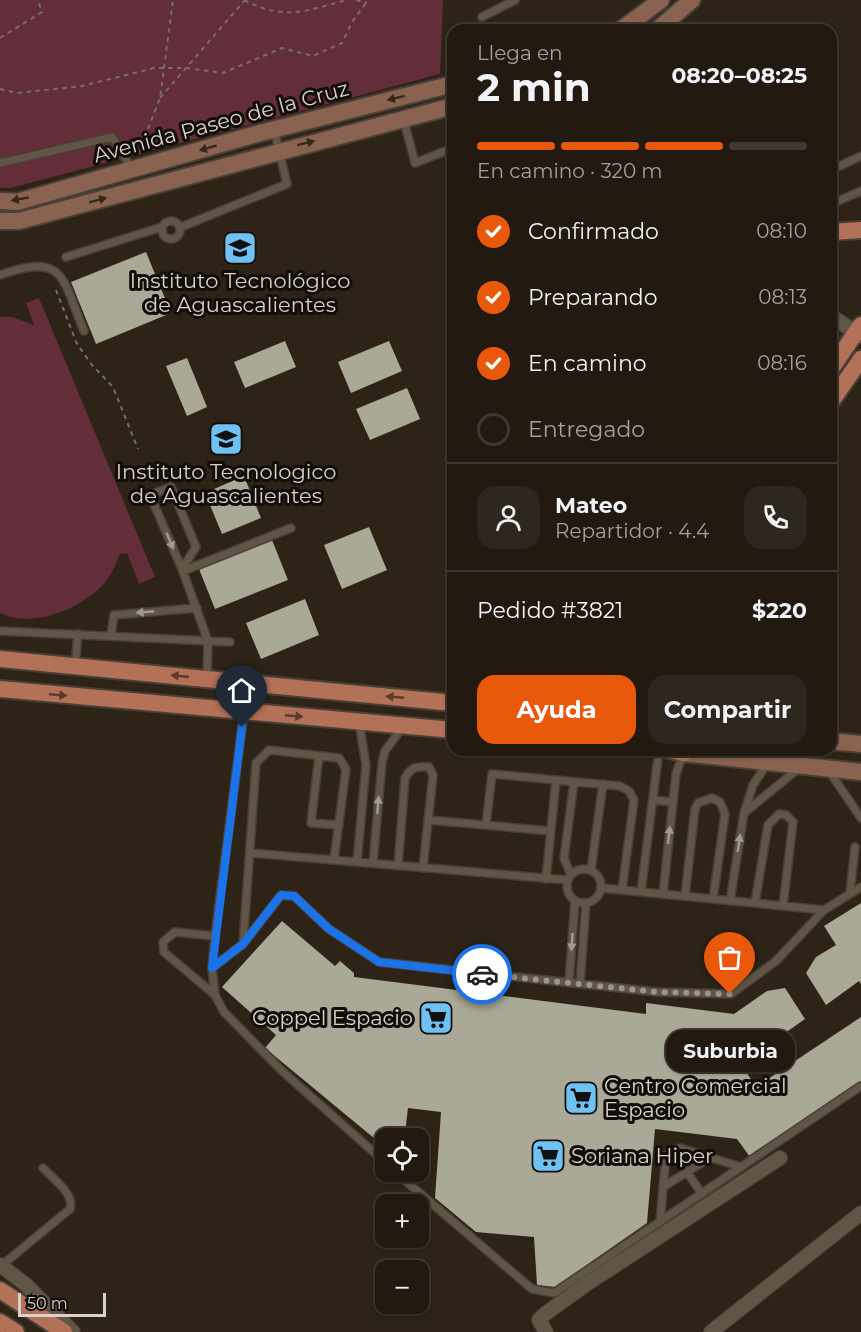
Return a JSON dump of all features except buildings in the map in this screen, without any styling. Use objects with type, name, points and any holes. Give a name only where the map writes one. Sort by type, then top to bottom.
[{"type":"main road","points":[[629,24],[661,0]]},
{"type":"main road","points":[[664,24],[692,0]]},
{"type":"main road","name":"Avenida Paseo de la Cruz","points":[[0,201],[17,201],[274,129],[447,86]]},
{"type":"main road","name":"Avenida Paseo de la Cruz","points":[[0,221],[19,221],[447,107]]},
{"type":"main road","points":[[837,232],[861,230]]},
{"type":"main road","points":[[837,361],[859,331]]},
{"type":"main road","points":[[837,393],[861,359]]},
{"type":"main road","points":[[0,659],[447,702]]},
{"type":"main road","points":[[0,689],[447,730]]},
{"type":"main road","points":[[837,742],[861,744]]},
{"type":"main road","points":[[719,756],[861,772]]},
{"type":"main road","points":[[0,1290],[64,1332]]},
{"type":"main road","points":[[0,1322],[16,1332]]},
{"type":"street","points":[[837,319],[859,331]]},
{"type":"street","points":[[543,1326],[588,1283],[780,1158]]},
{"type":"street","points":[[711,1332],[861,1213]]},
{"type":"street","points":[[0,1265],[26,1284],[73,1332]]},
{"type":"lane","points":[[482,17],[515,0]]},
{"type":"lane","points":[[403,118],[415,163],[447,150]]},
{"type":"lane","points":[[181,227],[287,184],[274,129]]},
{"type":"lane","points":[[0,163],[112,137],[132,169]]},
{"type":"lane","points":[[837,167],[861,156]]},
{"type":"lane","points":[[837,201],[861,191]]},
{"type":"lane","points":[[66,257],[162,227],[169,220],[178,223],[181,227]]},
{"type":"lane","points":[[162,227],[164,237],[169,239],[178,237],[181,227]]},
{"type":"lane","points":[[0,275],[28,265],[46,266],[61,274],[84,331]]},
{"type":"lane","points":[[182,570],[196,547],[171,487],[150,495],[182,570],[208,641],[207,679]]},
{"type":"lane","points":[[182,570],[291,528]]},
{"type":"lane","points":[[111,635],[114,615],[197,608]]},
{"type":"lane","points":[[0,630],[230,642]]},
{"type":"lane","points":[[75,666],[78,634]]},
{"type":"lane","points":[[244,712],[215,936],[212,968],[215,995],[224,1012],[282,1071],[375,1153]]},
{"type":"lane","points":[[357,862],[366,765],[359,722]]},
{"type":"lane","points":[[373,863],[382,763],[385,751],[403,726]]},
{"type":"lane","points":[[243,944],[256,763],[269,750],[339,758],[346,769],[334,860]]},
{"type":"lane","points":[[319,756],[311,823],[339,825]]},
{"type":"lane","points":[[641,892],[658,756]]},
{"type":"lane","points":[[663,894],[678,756]]},
{"type":"lane","points":[[730,901],[744,813],[753,785],[768,762]]},
{"type":"lane","points":[[398,866],[405,778],[409,771],[418,766],[429,767],[433,775],[423,868]]},
{"type":"lane","points":[[744,813],[802,766]]},
{"type":"lane","points":[[827,768],[861,818]]},
{"type":"lane","points":[[486,825],[492,774],[620,786],[629,791],[634,800],[622,890]]},
{"type":"lane","points":[[546,879],[556,780]]},
{"type":"lane","points":[[250,853],[546,879],[569,878],[580,869],[591,870],[599,877],[601,888],[596,897],[586,903],[575,900],[568,891],[569,878],[564,858],[574,782]]},
{"type":"lane","points":[[591,870],[603,784]]},
{"type":"lane","points":[[685,896],[695,809],[698,803],[712,798],[720,802],[725,814],[714,899]]},
{"type":"lane","points":[[653,800],[673,802]]},
{"type":"lane","points":[[755,903],[768,825],[779,814],[786,815],[793,822],[783,906]]},
{"type":"lane","points":[[428,820],[551,831]]},
{"type":"lane","points":[[850,893],[855,847]]},
{"type":"lane","points":[[212,968],[243,944],[281,895],[294,896],[329,929],[379,962],[657,992],[730,994],[776,961],[824,910],[861,887]]},
{"type":"lane","points":[[601,888],[824,910]]},
{"type":"lane","points":[[569,983],[575,900]]},
{"type":"lane","points":[[580,984],[586,903]]},
{"type":"lane","points":[[215,936],[175,932],[164,942],[164,952],[215,995]]},
{"type":"lane","points":[[406,1182],[532,1289],[554,1293],[861,1086]]},
{"type":"lane","points":[[660,1222],[666,1155],[680,1148],[741,1167]]},
{"type":"lane","points":[[663,1187],[711,1157]]},
{"type":"lane","points":[[0,1265],[70,1209],[72,1203],[69,1196],[43,1168]]},
{"type":"lane","points":[[687,1172],[702,1194]]},
{"type":"path","points":[[0,38],[42,12],[38,0]]},
{"type":"path","points":[[132,169],[160,98],[173,0]]},
{"type":"path","points":[[160,98],[244,0],[270,11],[294,14],[347,0]]},
{"type":"path","points":[[0,89],[18,93],[49,91],[165,68],[224,73],[282,48],[313,56],[342,43],[352,22],[367,2],[356,0]]},
{"type":"path","points":[[56,289],[77,344],[92,365],[113,387],[138,449]]},
{"type":"shaded area","points":[[0,0],[443,0],[440,74],[11,188],[0,188]]},
{"type":"shaded area","points":[[39,298],[155,577],[139,584],[127,553],[120,554],[107,580],[86,599],[58,613],[28,619],[13,618],[0,613],[0,317],[12,317],[34,325],[26,303]]},
{"type":"way so far","points":[[482,974],[657,992],[730,994]]},
{"type":"place","name":"Instituto Tecnológico de Aguascalientes","points":[[240,248]]},
{"type":"place","name":"Instituto Tecnologico de Aguascalientes","points":[[226,439]]},
{"type":"place","name":"Suburbia","points":[[730,994]]},
{"type":"place","name":"Coppel Espacio","points":[[436,1018]]},
{"type":"place","name":"Centro Comercial Espacio","points":[[581,1098]]},
{"type":"place","name":"Soriana Hiper","points":[[548,1156]]},
{"type":"route","points":[[242,727],[212,968],[243,944],[281,895],[294,896],[329,929],[379,962],[482,974]]}]
